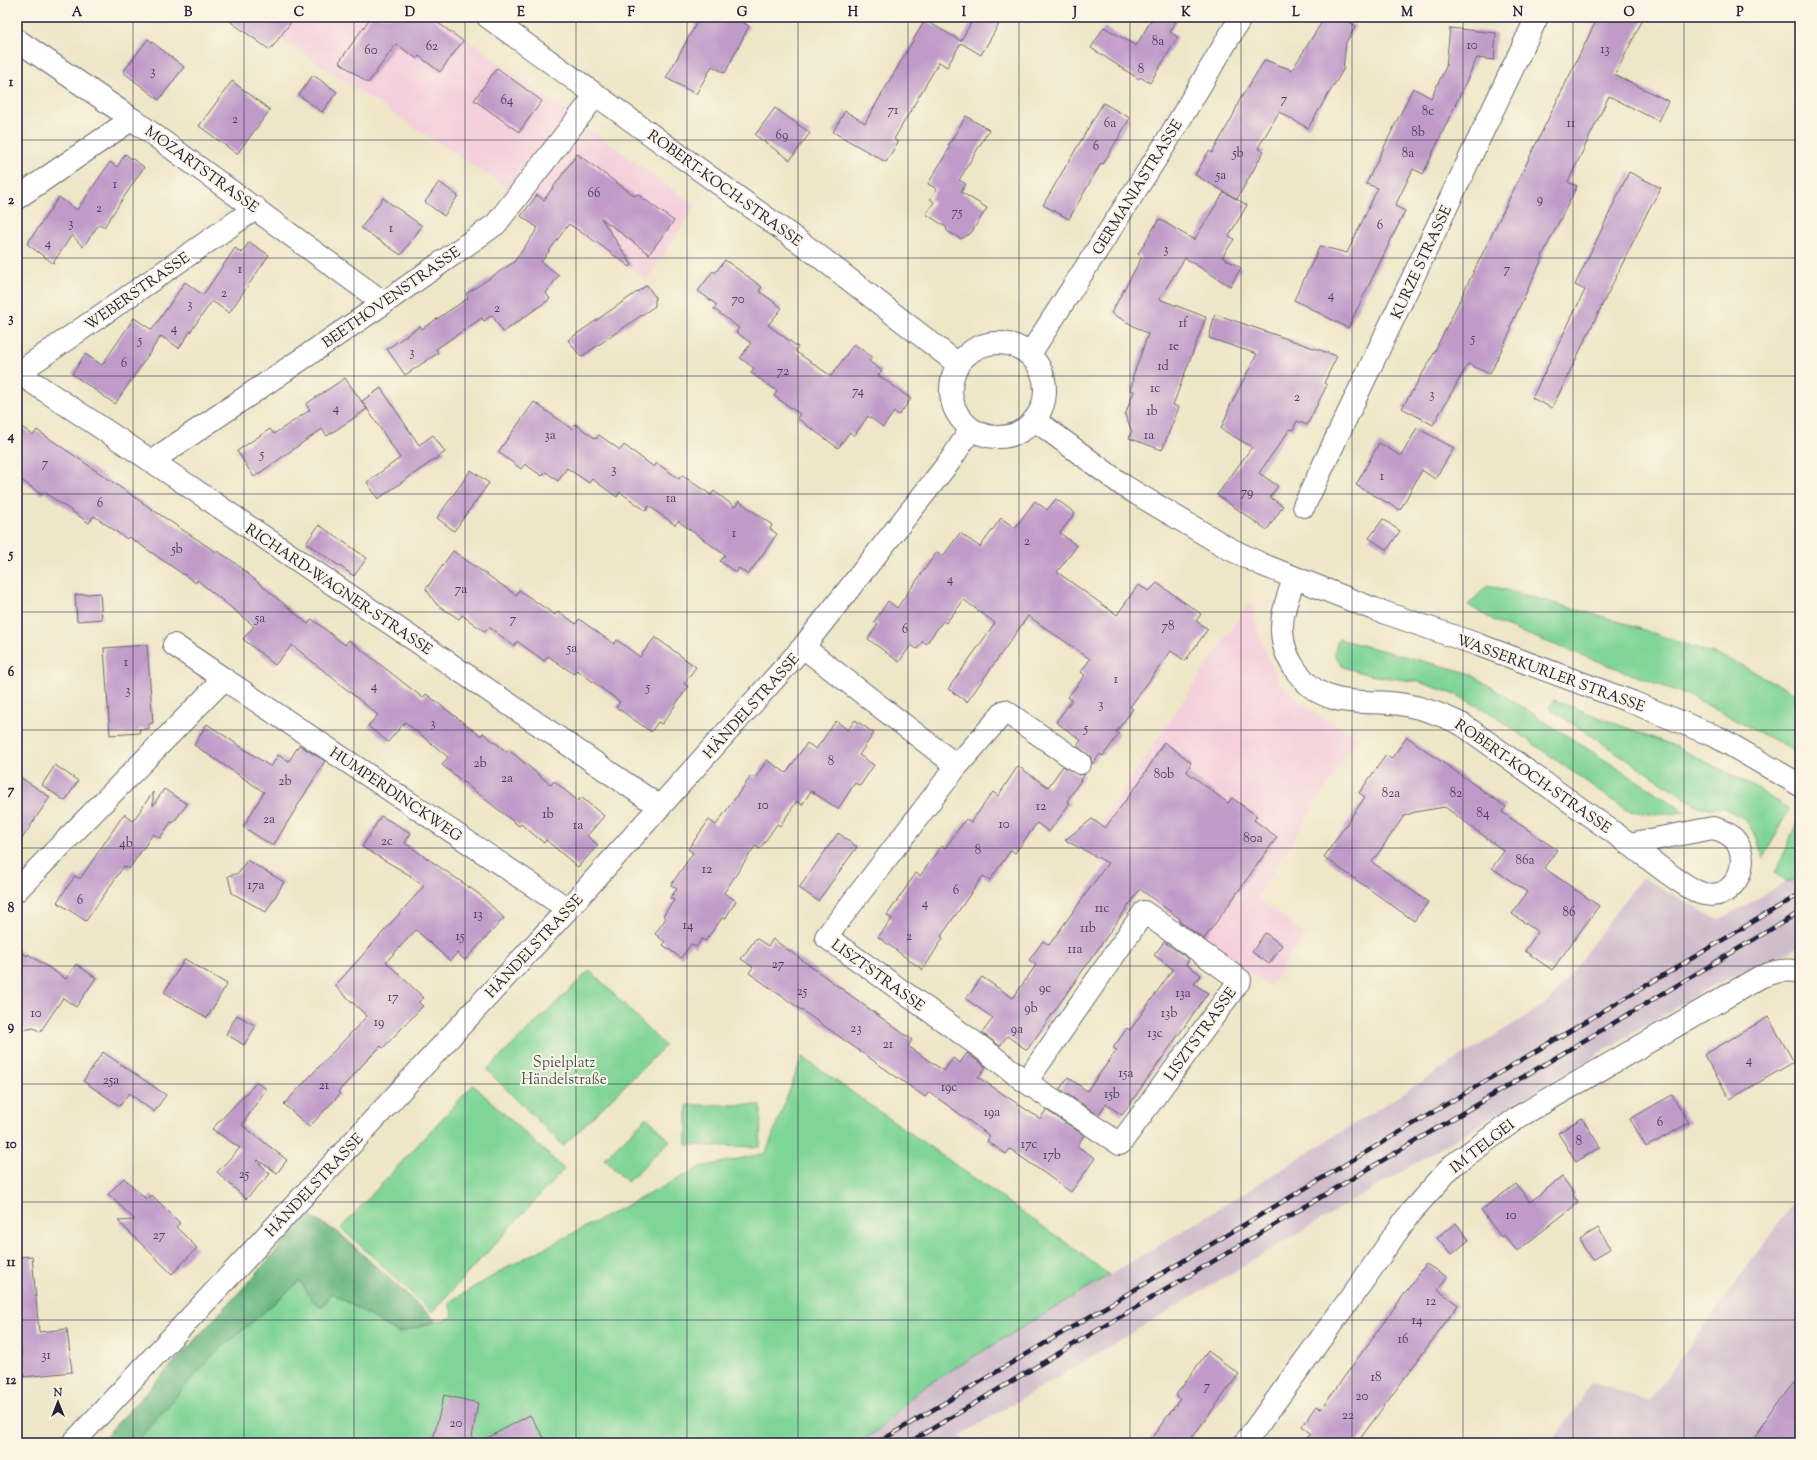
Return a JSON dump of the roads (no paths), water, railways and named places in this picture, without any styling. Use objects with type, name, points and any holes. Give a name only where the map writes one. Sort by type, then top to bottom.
[{"type":"street","name":"GERMANIASTRASSE","points":[[1030,354],[1164,146],[1241,17]]},
{"type":"street","name":"KURZE STRASSE","points":[[1304,506],[1537,17]]},
{"type":"street","name":"ROBERT-KOCH-STRASSE","points":[[502,21],[596,95],[815,253],[958,364]]},
{"type":"street","name":"MOZARTSTRASSE","points":[[17,40],[132,119],[256,208],[384,303]]},
{"type":"street","name":"BEETHOVENSTRASSE","points":[[152,461],[384,303],[496,224],[596,95]]},
{"type":"street","points":[[17,198],[132,119]]},
{"type":"street","name":"WEBERSTRASSE","points":[[17,373],[256,208]]},
{"type":"street","points":[[1000,342],[1016,346],[1030,354],[1039,366],[1045,379],[1046,393],[1042,408],[1035,420],[1025,429],[1012,436],[998,438],[984,436],[971,429],[960,419],[953,407],[950,392],[951,384],[952,377],[958,364],[969,352],[984,344],[1000,342]]},
{"type":"street","name":"RICHARD-WAGNER-STRASSE","points":[[17,373],[152,461],[660,807]]},
{"type":"street","points":[[1035,420],[1124,486],[1228,548],[1294,578]]},
{"type":"street","name":"HÄNDELSTRASSE","points":[[73,1443],[248,1256],[568,909],[803,648],[950,461],[971,429]]},
{"type":"street","name":"ROBERT-KOCH-STRASSE","points":[[1294,578],[1284,613],[1282,632],[1287,654],[1297,674],[1312,687],[1332,698],[1355,702],[1390,703],[1423,708],[1442,714],[1463,725],[1629,844],[1675,879],[1697,892],[1708,895],[1719,894],[1736,884],[1740,873],[1742,862],[1738,846],[1734,838],[1724,831],[1713,828],[1629,844]]},
{"type":"street","name":"WASSERKURLER STRASSE","points":[[1294,578],[1374,609],[1479,645],[1632,702],[1717,737],[1800,785]]},
{"type":"street","name":"HUMPERDINCKWEG","points":[[174,645],[568,909]]},
{"type":"street","points":[[803,648],[956,766]]},
{"type":"street","points":[[17,890],[224,679]]},
{"type":"street","name":"LISZTSTRASSE","points":[[1026,1082],[1144,912],[1240,980],[1120,1144],[1026,1082],[982,1048],[826,938],[956,766],[1005,711],[1080,763]]},
{"type":"street","name":"IM TELGEI","points":[[1246,1443],[1368,1275],[1410,1213],[1453,1165],[1520,1116],[1760,977],[1775,971],[1795,971]]},
{"type":"railway","points":[[877,1443],[1800,894]]},
{"type":"railway","points":[[908,1443],[1800,912]]},
{"type":"park label","name":"Spielplatz Händelstraße","points":[[564,1070]]}]
